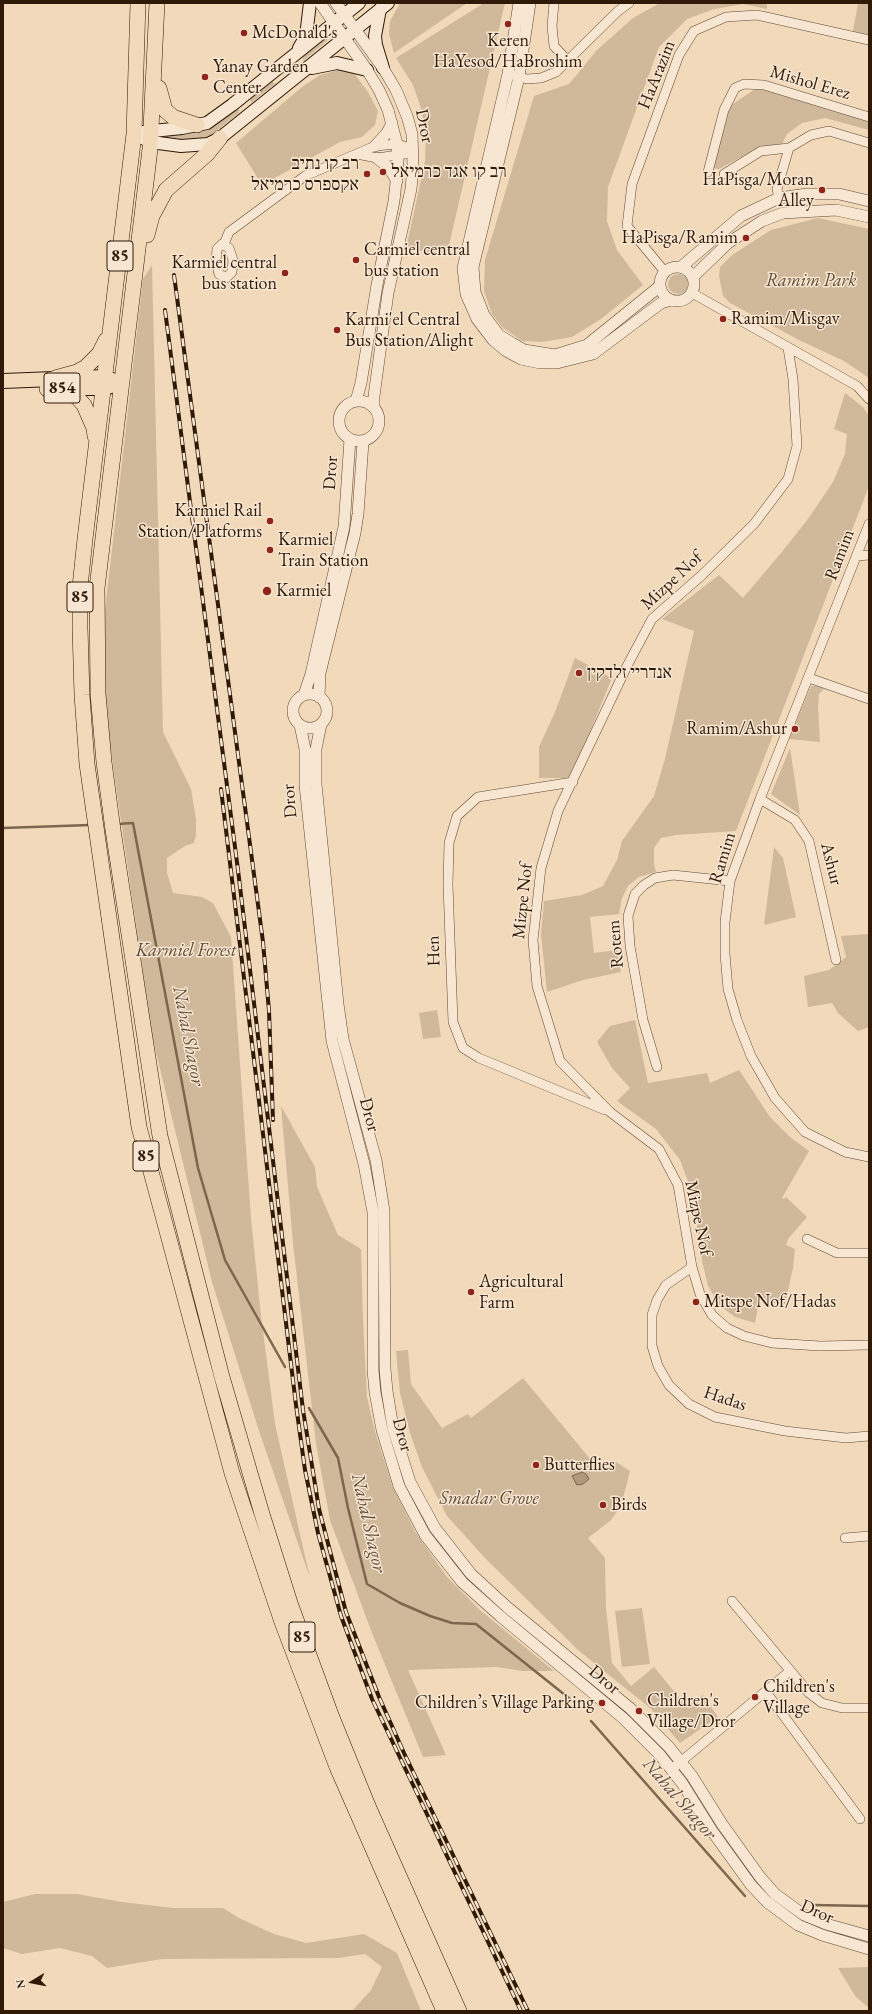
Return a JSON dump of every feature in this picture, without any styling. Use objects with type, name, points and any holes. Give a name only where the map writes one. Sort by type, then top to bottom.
[{"type":"highway","name":"85","points":[[138,3],[134,134],[80,588],[80,628],[84,726],[96,825],[139,1127],[232,1473],[282,1622],[313,1707],[355,1810],[415,1929],[459,2011]]},
{"type":"highway","name":"85","points":[[157,3],[152,136],[101,540],[97,596],[98,694],[112,824],[160,1136],[222,1377],[272,1548],[312,1666],[368,1806],[415,1929],[444,2011]]},
{"type":"highway","points":[[155,71],[165,110],[174,117],[197,125]]},
{"type":"highway","points":[[134,278],[158,202],[166,190],[207,154],[220,138]]},
{"type":"highway","points":[[51,383],[77,372],[94,360],[104,344],[112,320]]},
{"type":"highway","points":[[51,383],[75,395],[84,405],[94,428],[96,444]]},
{"type":"highway","points":[[415,1929],[440,2011]]},
{"type":"highway","points":[[415,1929],[464,2011]]},
{"type":"main road","points":[[297,52],[306,36],[310,3]]},
{"type":"main road","points":[[152,136],[207,122],[232,105],[359,3]]},
{"type":"main road","points":[[134,134],[152,136],[181,146],[208,144],[220,138],[384,6]]},
{"type":"main road","points":[[383,68],[376,45],[375,36],[384,6]]},
{"type":"main road","points":[[307,69],[337,62],[367,70]]},
{"type":"main road","name":"854","points":[[3,381],[51,383],[104,382],[121,384]]},
{"type":"main road","name":"854","points":[[3,387],[51,383]]},
{"type":"street","name":"Dror","points":[[320,3],[367,70],[379,90],[392,123],[397,144],[397,180],[394,201],[377,285],[370,338],[356,401]]},
{"type":"street","name":"Dror","points":[[336,3],[343,15],[383,68],[396,90],[407,116],[412,134],[413,149],[411,189],[388,293],[374,407]]},
{"type":"street","points":[[519,3],[514,76],[463,268],[466,294],[477,319],[493,340],[506,351],[521,358],[540,363],[558,364],[593,354],[660,303],[671,300],[684,300],[692,293],[694,287],[693,277],[689,271],[681,267],[673,267],[665,272],[661,278],[660,286],[664,295],[671,300]]},
{"type":"street","points":[[530,3],[473,267],[475,292],[484,315],[500,335],[524,350],[555,355],[587,345],[660,286]]},
{"type":"street","points":[[554,3],[552,26],[554,46],[568,61]]},
{"type":"street","points":[[514,76],[541,78],[556,72],[618,11],[629,3]]},
{"type":"street","name":"HaArazim","points":[[665,272],[627,226],[632,184],[679,55],[694,31],[726,17],[756,15],[869,40]]},
{"type":"street","name":"Mishol Erez","points":[[708,172],[724,110],[735,88],[744,84],[764,85],[869,117]]},
{"type":"street","points":[[224,244],[229,232],[296,182],[323,168],[374,146],[387,133],[392,123]]},
{"type":"street","points":[[724,174],[761,152],[789,148],[811,135],[829,131],[869,143]]},
{"type":"street","points":[[374,146],[397,144],[413,149]]},
{"type":"street","points":[[783,213],[777,189],[789,148]]},
{"type":"street","points":[[357,154],[377,158],[405,154],[413,149]]},
{"type":"street","points":[[377,158],[389,168],[397,180]]},
{"type":"street","points":[[681,267],[741,216],[779,198],[807,194],[839,194],[869,201]]},
{"type":"street","points":[[693,277],[728,243],[762,221],[783,213],[836,210],[869,217]]},
{"type":"street","points":[[692,293],[857,386],[869,399]]},
{"type":"street","points":[[370,338],[382,341]]},
{"type":"street","name":"Mizpe Nof","points":[[788,348],[793,379],[797,446],[788,479],[754,524],[702,575],[652,619],[627,666],[558,812],[541,868],[533,940],[537,986],[560,1061],[610,1112],[659,1149],[678,1185],[692,1268],[700,1294],[712,1315],[727,1328],[744,1336],[772,1343],[820,1346],[869,1345]]},
{"type":"street","points":[[356,401],[364,401],[374,407],[380,418],[380,426],[371,439],[363,442],[350,439],[342,432],[339,425],[339,417],[342,410],[348,404],[356,401]]},
{"type":"street","name":"Dror","points":[[304,695],[311,674],[344,527],[350,439]]},
{"type":"street","name":"Dror","points":[[319,697],[320,673],[356,526],[363,442]]},
{"type":"street","name":"Ramim","points":[[869,524],[760,799],[730,881],[725,922],[724,954],[728,988],[737,1020],[751,1056],[775,1098],[804,1132],[845,1152],[869,1157]]},
{"type":"street","points":[[857,556],[869,555]]},
{"type":"street","points":[[808,678],[869,698]]},
{"type":"street","points":[[311,694],[319,697],[326,708],[326,714],[321,724],[311,728],[300,725],[293,716],[296,700],[304,695],[311,694]]},
{"type":"street","name":"Dror","points":[[321,724],[316,749],[316,784],[338,1004],[343,1039],[376,1160],[384,1211],[385,1369],[393,1428],[407,1473],[435,1528],[471,1574],[507,1607],[631,1709],[681,1762],[730,1836],[760,1878],[775,1894],[804,1915],[826,1924],[869,1936]]},
{"type":"street","name":"Dror","points":[[300,725],[305,749],[306,793],[332,1041],[364,1164],[373,1212],[373,1370],[375,1392],[382,1430],[399,1486],[426,1535],[462,1582],[500,1616],[623,1718],[672,1769],[738,1867],[751,1885],[767,1902],[798,1925],[822,1935],[869,1949]]},
{"type":"street","name":"Hen","points":[[573,782],[478,797],[457,816],[449,844],[448,885],[453,1022],[463,1048],[479,1058],[610,1112]]},
{"type":"street","name":"Ashur","points":[[760,799],[795,820],[809,840],[836,960]]},
{"type":"street","name":"Rotem","points":[[657,1067],[643,1020],[630,946],[628,916],[635,894],[644,885],[655,878],[673,875],[730,881]]},
{"type":"street","points":[[806,1239],[837,1253],[869,1254]]},
{"type":"street","name":"Hadas","points":[[692,1268],[666,1285],[657,1300],[652,1315],[652,1346],[658,1366],[669,1385],[688,1404],[715,1417],[785,1431],[846,1438],[869,1436]]},
{"type":"street","points":[[845,1538],[869,1536]]},
{"type":"street","points":[[732,1601],[809,1693],[822,1703],[842,1708],[869,1708]]},
{"type":"street","points":[[672,1769],[790,1671]]},
{"type":"street","points":[[766,1692],[860,1819]]},
{"type":"green space","points":[[400,3],[467,3],[394,53],[389,34],[390,21]]},
{"type":"green space","points":[[484,3],[505,3],[447,254],[406,249],[425,161],[426,136],[421,108],[413,85],[396,58]]},
{"type":"green space","points":[[660,3],[767,3],[767,9],[743,4],[714,9],[687,19],[659,47],[608,187],[607,221],[617,250],[643,285],[601,319],[572,337],[542,342],[522,341],[502,327],[492,314],[484,291],[485,260],[534,96],[569,84],[597,50],[633,18]]},
{"type":"green space","points":[[858,3],[869,3],[869,35],[853,31]]},
{"type":"green space","points":[[324,36],[328,40],[304,60],[301,56]]},
{"type":"green space","points":[[339,70],[353,72],[368,92],[378,111],[375,125],[362,137],[340,142],[262,185],[236,143],[302,87],[320,75]]},
{"type":"green space","points":[[272,80],[275,84],[251,103],[250,97]]},
{"type":"green space","points":[[758,87],[869,118],[869,130],[825,118],[802,123],[787,134],[778,152],[758,148],[719,169],[712,168],[730,106]]},
{"type":"green space","points":[[238,108],[239,113],[209,136],[194,140],[163,139],[164,132]]},
{"type":"green space","name":"Ramim Park","points":[[818,218],[869,229],[869,378],[844,361],[799,340],[730,303],[723,296],[719,276],[720,267],[732,255],[771,230]]},
{"type":"green space","name":"Karmiel Forest","points":[[152,265],[163,732],[191,789],[196,819],[196,835],[194,843],[185,846],[167,858],[167,873],[173,893],[202,897],[213,903],[231,937],[251,1218],[261,1316],[275,1424],[310,1578],[260,1434],[212,1282],[152,1036],[105,710],[105,610],[143,279]]},
{"type":"green space","points":[[674,274],[682,274],[688,280],[688,288],[682,294],[674,294],[668,288],[668,280]]},
{"type":"green space","points":[[845,393],[863,407],[869,416],[869,486],[736,831],[676,835],[661,838],[654,848],[654,864],[656,872],[639,877],[628,886],[622,898],[619,914],[590,917],[594,953],[617,950],[621,972],[583,980],[547,992],[541,934],[544,901],[582,895],[603,886],[617,860],[622,841],[654,796],[665,759],[694,631],[662,619],[719,575],[743,598],[781,553],[808,519],[833,482],[845,454],[847,434],[834,429]]},
{"type":"green space","points":[[575,658],[612,678],[571,778],[539,778],[539,747],[555,712]]},
{"type":"green space","points":[[811,686],[826,686],[819,694],[818,707],[820,742],[789,739]]},
{"type":"green space","points":[[790,748],[800,815],[771,794]]},
{"type":"green space","points":[[774,847],[783,858],[796,917],[764,925]]},
{"type":"green space","points":[[869,934],[869,1027],[858,1031],[838,1013],[832,1003],[808,1007],[804,976],[829,970],[846,957],[841,936]]},
{"type":"green space","points":[[437,1010],[441,1037],[423,1039],[419,1013]]},
{"type":"green space","points":[[635,1020],[648,1083],[707,1073],[710,1083],[739,1070],[770,1117],[790,1137],[809,1151],[782,1198],[784,1199],[786,1197],[807,1217],[788,1239],[786,1245],[795,1249],[793,1268],[785,1304],[759,1302],[755,1323],[735,1317],[720,1306],[708,1286],[702,1261],[692,1192],[680,1160],[656,1129],[617,1101],[630,1088],[612,1068],[597,1042],[610,1026]]},
{"type":"green space","points":[[281,1106],[315,1167],[317,1187],[338,1235],[361,1249],[367,1397],[375,1432],[393,1488],[416,1533],[447,1577],[480,1610],[554,1671],[522,1671],[497,1667],[408,1670],[446,1755],[423,1757],[372,1633],[330,1520],[316,1444],[293,1243]]},
{"type":"green space","name":"Smadar Grove","points":[[408,1350],[411,1384],[442,1428],[468,1414],[471,1418],[523,1378],[601,1472],[616,1462],[630,1471],[621,1506],[611,1520],[588,1538],[605,1558],[606,1608],[612,1663],[631,1686],[654,1667],[686,1706],[703,1695],[718,1717],[680,1743],[650,1708],[578,1650],[484,1557],[447,1516],[422,1467],[410,1433],[400,1393],[396,1351]]},
{"type":"green space","points":[[642,1608],[650,1664],[622,1667],[615,1611]]},
{"type":"green space","points":[[35,1894],[77,1894],[122,1902],[173,1908],[223,1908],[239,1918],[274,1934],[306,1943],[364,1934],[397,1953],[421,2011],[352,2011],[371,1990],[382,1967],[365,1954],[338,1958],[162,1959],[107,1968],[92,1956],[60,1948],[22,1954],[3,1948],[3,1902]]},
{"type":"green space","points":[[869,1967],[869,2008],[856,1997],[838,1968]]},
{"type":"shaded area","points":[[582,1472],[586,1474],[589,1479],[583,1484],[577,1485],[572,1476]]},
{"type":"waterway","name":"Nahal Shagor","points":[[117,824],[133,823],[198,1168],[225,1260],[285,1367]]},
{"type":"waterway","name":"Nahal Shagor","points":[[3,828],[90,825]]},
{"type":"waterway","name":"Nahal Shagor","points":[[309,1408],[338,1458],[348,1508],[367,1584],[400,1603],[430,1616],[452,1623],[476,1624],[570,1699]]},
{"type":"waterway","name":"Nahal Shagor","points":[[591,1721],[745,1896]]},
{"type":"waterway","name":"Nahal Shagor","points":[[813,1905],[869,1906]]},
{"type":"railway","points":[[174,275],[263,942],[269,1011],[273,1120]]},
{"type":"railway","points":[[165,310],[238,870],[303,1410],[319,1509],[346,1612],[379,1697],[404,1753],[528,2011]]},
{"type":"railway","points":[[221,789],[296,1405],[305,1470],[318,1533],[341,1616],[372,1699],[521,2011]]},
{"type":"place","name":"Keren HaYesod/HaBroshim","points":[[508,24]]},
{"type":"place","name":"McDonald's","points":[[244,33]]},
{"type":"place","name":"Yanay Garden Center","points":[[205,77]]},
{"type":"place","name":"רב קו אגד כרמיאל","points":[[383,172]]},
{"type":"place","name":"רב קו נתיב אקספרס כרמיאל","points":[[367,174]]},
{"type":"place","name":"HaPisga/Moran Alley","points":[[822,190]]},
{"type":"place","name":"HaPisga/Ramim","points":[[746,238]]},
{"type":"place","name":"Carmiel central bus station","points":[[356,260]]},
{"type":"place","name":"Karmiel central bus station","points":[[285,273]]},
{"type":"place","name":"Ramim/Misgav","points":[[723,319]]},
{"type":"place","name":"Karmi'el Central Bus Station/Alight","points":[[337,330]]},
{"type":"place","name":"Karmiel Rail Station/Platforms","points":[[270,521]]},
{"type":"place","name":"Karmiel Train Station","points":[[270,550]]},
{"type":"place","name":"Karmiel","points":[[267,591]]},
{"type":"place","name":"אנדריי זלדקין","points":[[579,673]]},
{"type":"place","name":"Ramim/Ashur","points":[[795,729]]},
{"type":"place","name":"Agricultural Farm","points":[[471,1292]]},
{"type":"place","name":"Mitspe Nof/Hadas","points":[[696,1302]]},
{"type":"place","name":"Butterflies","points":[[536,1465]]},
{"type":"place","name":"Birds","points":[[603,1505]]},
{"type":"place","name":"Children's Village","points":[[755,1697]]},
{"type":"place","name":"Children’s Village Parking","points":[[602,1703]]},
{"type":"place","name":"Children's Village/Dror","points":[[639,1711]]}]
